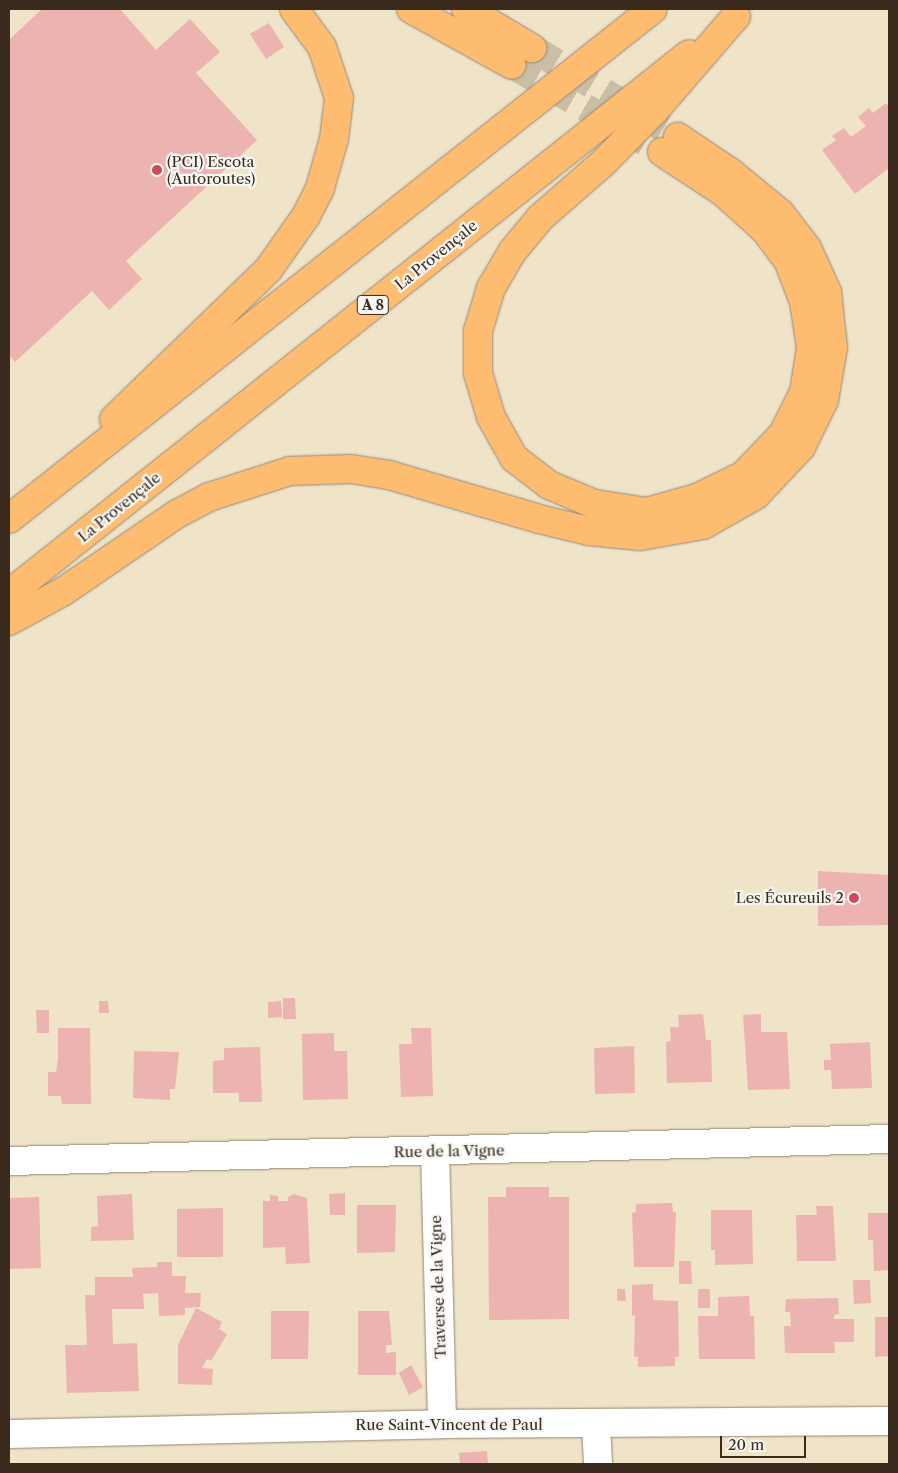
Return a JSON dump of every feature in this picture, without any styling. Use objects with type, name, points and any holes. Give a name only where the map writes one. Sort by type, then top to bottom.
[{"type":"highway","points":[[60,480],[124,408],[268,270],[306,216],[330,154],[339,98],[322,47],[294,9]]},
{"type":"highway","points":[[411,9],[522,57],[466,9]]},
{"type":"highway","points":[[9,519],[653,9]]},
{"type":"highway","points":[[9,621],[64,591],[177,514],[209,497],[290,470],[351,469],[389,475],[539,519],[589,531],[640,536],[703,524],[756,495],[801,447],[824,400],[833,348],[827,292],[807,248],[780,213],[730,172],[670,145],[765,230],[788,260],[804,302],[811,348],[804,392],[783,434],[744,475],[697,498],[647,512],[594,504],[549,485],[514,458],[490,417],[478,372],[478,331],[491,288],[512,252],[540,218],[605,161],[655,110],[741,12]]},
{"type":"highway","name":"La Provençale","points":[[9,594],[741,12]]},
{"type":"street","name":"Rue de la Vigne","points":[[9,1161],[889,1139]]},
{"type":"street","name":"Traverse de la Vigne","points":[[434,1151],[442,1424]]},
{"type":"street","name":"Rue Saint-Vincent de Paul","points":[[9,1434],[442,1424],[596,1425],[889,1421]]},
{"type":"street","points":[[596,1425],[598,1464]]},
{"type":"building","points":[[42,9],[120,9],[156,50],[190,19],[220,52],[196,73],[257,140],[126,261],[142,279],[109,310],[92,291],[15,362],[9,355],[9,40]]},
{"type":"building","points":[[269,23],[284,47],[266,59],[250,34]]},
{"type":"building","points":[[886,103],[889,107],[889,168],[855,194],[822,150],[836,140],[832,136],[844,128],[851,137],[866,126],[858,117],[869,108],[873,113]]},
{"type":"building","name":"Les Écureuils 2","points":[[818,871],[889,875],[889,925],[818,926]]},
{"type":"building","points":[[283,998],[295,998],[296,1019],[283,1019]]},
{"type":"building","points":[[99,1001],[108,1001],[109,1013],[99,1013]]},
{"type":"building","points":[[281,1001],[282,1017],[268,1018],[268,1002]]},
{"type":"building","points":[[36,1010],[49,1010],[49,1033],[37,1033]]},
{"type":"building","points":[[703,1014],[706,1040],[711,1040],[712,1082],[667,1083],[666,1042],[671,1041],[670,1027],[679,1027],[678,1015]]},
{"type":"building","points":[[761,1014],[761,1032],[787,1032],[790,1089],[748,1090],[743,1015]]},
{"type":"building","points":[[58,1028],[90,1028],[91,1104],[62,1104],[61,1096],[48,1096],[48,1072],[56,1072],[58,1060]]},
{"type":"building","points":[[411,1028],[431,1028],[433,1096],[401,1097],[399,1044],[412,1044]]},
{"type":"building","points":[[334,1033],[334,1051],[347,1051],[348,1099],[303,1100],[302,1034]]},
{"type":"building","points":[[870,1042],[872,1088],[832,1089],[831,1070],[824,1070],[824,1060],[831,1060],[830,1044]]},
{"type":"building","points":[[634,1046],[635,1093],[595,1094],[594,1048]]},
{"type":"building","points":[[260,1047],[262,1102],[239,1102],[239,1093],[213,1093],[213,1061],[224,1060],[224,1048]]},
{"type":"building","points":[[134,1051],[179,1052],[175,1089],[170,1089],[170,1100],[133,1098]]},
{"type":"building","points":[[506,1187],[549,1187],[549,1197],[569,1197],[569,1319],[489,1320],[488,1197],[506,1197]]},
{"type":"building","points":[[345,1193],[345,1215],[330,1215],[329,1194]]},
{"type":"building","points":[[132,1194],[134,1240],[91,1241],[91,1227],[98,1226],[97,1196]]},
{"type":"building","points":[[294,1194],[307,1198],[310,1263],[286,1264],[285,1247],[263,1248],[263,1201],[270,1201],[270,1195],[278,1196],[278,1201],[288,1201],[288,1197]]},
{"type":"building","points":[[39,1197],[41,1268],[9,1269],[9,1198]]},
{"type":"building","points":[[672,1203],[673,1212],[676,1212],[674,1267],[634,1267],[632,1213],[636,1212],[636,1204]]},
{"type":"building","points":[[357,1205],[396,1205],[395,1252],[357,1253]]},
{"type":"building","points":[[816,1206],[833,1206],[836,1261],[797,1261],[796,1215],[817,1215]]},
{"type":"building","points":[[223,1208],[223,1257],[177,1257],[177,1209]]},
{"type":"building","points":[[711,1210],[752,1210],[753,1264],[715,1265],[715,1250],[711,1250]]},
{"type":"building","points":[[868,1213],[889,1213],[889,1270],[874,1271],[873,1240],[868,1240]]},
{"type":"building","points":[[679,1261],[691,1261],[692,1284],[679,1284]]},
{"type":"building","points":[[157,1262],[172,1262],[172,1276],[186,1276],[185,1293],[201,1293],[200,1307],[185,1308],[185,1315],[159,1316],[158,1293],[143,1294],[144,1309],[112,1309],[113,1344],[137,1343],[139,1391],[67,1393],[65,1345],[87,1345],[85,1295],[95,1295],[95,1277],[133,1277],[132,1268],[157,1267]]},
{"type":"building","points":[[853,1280],[870,1280],[871,1303],[854,1304]]},
{"type":"building","points":[[653,1284],[653,1300],[678,1301],[679,1357],[675,1357],[675,1366],[638,1367],[638,1357],[634,1357],[635,1315],[632,1316],[632,1285]]},
{"type":"building","points":[[617,1289],[625,1289],[626,1301],[617,1301]]},
{"type":"building","points":[[698,1289],[710,1289],[710,1308],[698,1308]]},
{"type":"building","points":[[749,1296],[750,1316],[754,1316],[755,1359],[699,1359],[698,1316],[718,1316],[718,1297]]},
{"type":"building","points":[[838,1298],[839,1314],[834,1315],[834,1319],[854,1319],[854,1342],[834,1342],[835,1353],[785,1353],[784,1326],[791,1326],[790,1312],[785,1312],[786,1299]]},
{"type":"building","points":[[196,1308],[222,1322],[219,1329],[227,1334],[211,1361],[207,1359],[202,1368],[213,1369],[212,1385],[178,1384],[178,1345]]},
{"type":"building","points":[[271,1311],[309,1311],[308,1359],[271,1359]]},
{"type":"building","points":[[358,1311],[389,1311],[392,1345],[386,1345],[386,1353],[396,1352],[396,1375],[358,1375]]},
{"type":"building","points":[[875,1317],[889,1317],[889,1356],[875,1357]]},
{"type":"building","points":[[411,1365],[423,1387],[409,1395],[399,1373]]},
{"type":"building","points":[[487,1451],[488,1464],[460,1464],[459,1453]]},
{"type":"tunnel","points":[[532,48],[678,137]]},
{"type":"tunnel","points":[[512,65],[662,152]]},
{"type":"place","name":"(PCI) Escota (Autoroutes)","points":[[157,170]]},
{"type":"place","name":"Les Écureuils 2","points":[[854,898]]}]
